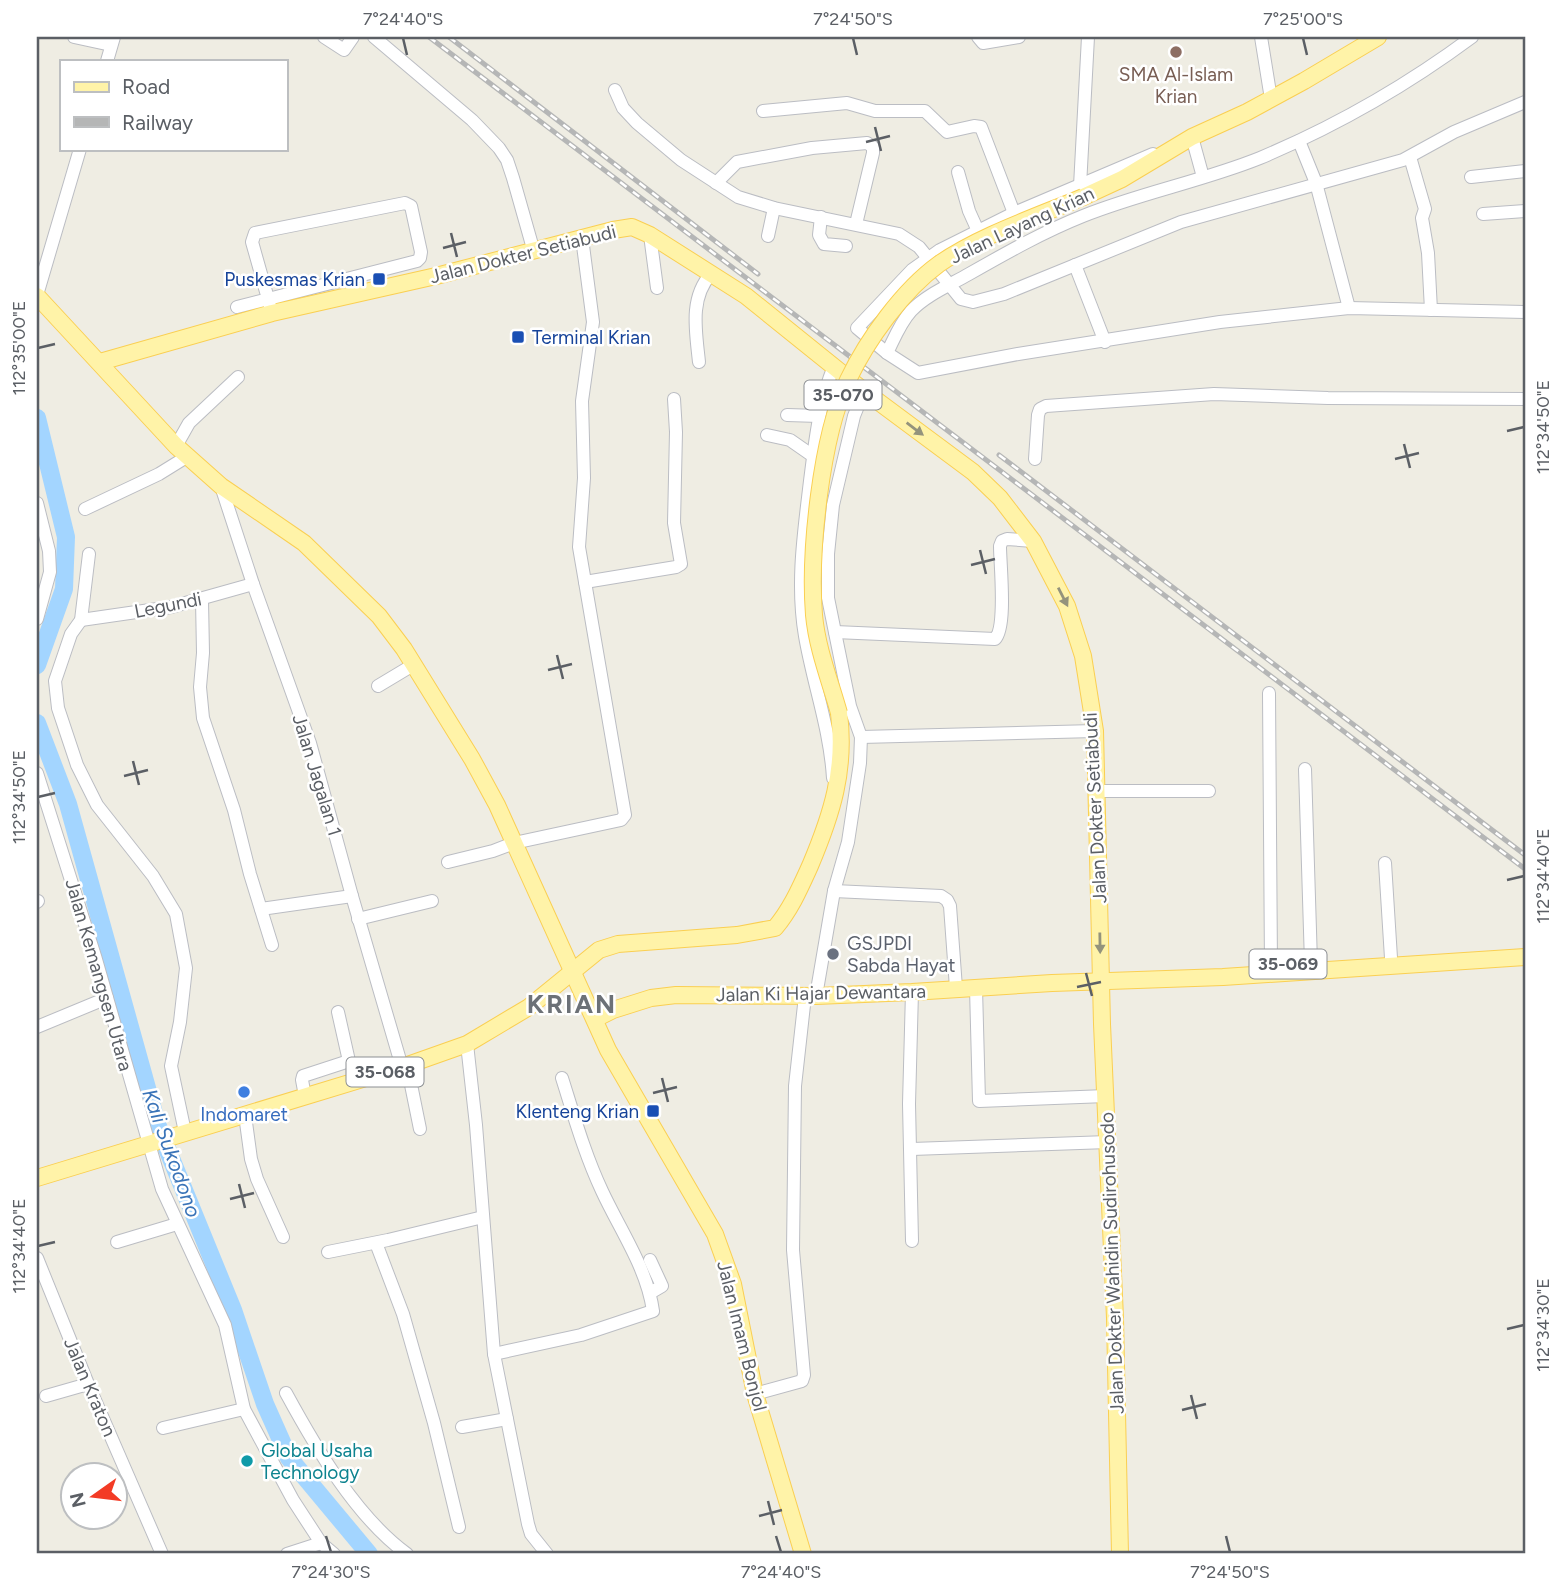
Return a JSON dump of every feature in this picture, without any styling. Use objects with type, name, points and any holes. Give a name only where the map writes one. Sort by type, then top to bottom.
[{"type":"main road","name":"35-070","points":[[1193,139],[1271,99],[1378,37]]},
{"type":"main road","name":"Jalan Layang Krian","points":[[825,826],[838,788],[842,738],[839,713],[825,668],[815,618],[813,566],[826,461],[837,411],[848,380],[885,319],[913,286],[940,264],[1082,191],[1122,179],[1193,139]]},
{"type":"main road","name":"Jalan Dokter Setiabudi","points":[[100,362],[270,306],[534,252],[632,227],[650,235],[746,296],[862,389],[973,472],[1000,498],[1033,541],[1067,606],[1083,656],[1095,732],[1101,977]]},
{"type":"main road","name":"Jalan Imam Bonjol","points":[[37,296],[182,451],[221,486],[304,543],[379,616],[404,649],[472,759],[608,1050],[715,1234],[733,1284],[755,1394],[803,1554]]},
{"type":"main road","name":"35-070","points":[[573,973],[599,950],[624,943],[737,935],[775,928],[795,900],[825,826]]},
{"type":"main road","name":"Jalan Ki Hajar Dewantara","points":[[1101,977],[1525,949]]},
{"type":"main road","name":"Jalan Ki Hajar Dewantara","points":[[594,1019],[650,998],[676,995],[810,996],[912,992],[1052,983],[1066,974],[1101,977],[1223,977],[1525,957]]},
{"type":"main road","name":"35-068","points":[[37,1178],[404,1066],[467,1044],[511,1020],[573,973]]},
{"type":"main road","name":"Jalan Dokter Wahidin Sudirohusodo","points":[[1101,977],[1115,1318],[1120,1554]]},
{"type":"street","points":[[74,37],[113,41],[107,60]]},
{"type":"street","points":[[324,37],[345,50],[353,37]]},
{"type":"street","points":[[374,37],[468,117],[507,160],[534,252]]},
{"type":"street","points":[[978,37],[983,43],[1019,37]]},
{"type":"street","points":[[1088,37],[1082,191],[1014,213],[912,270],[857,328],[918,373],[1220,322],[1349,308],[1525,312]]},
{"type":"street","points":[[1261,37],[1271,99]]},
{"type":"street","points":[[886,351],[912,310],[946,281],[1082,216],[1203,174],[1257,159],[1299,141],[1367,107],[1430,68],[1472,37]]},
{"type":"street","points":[[615,90],[623,107],[637,123],[681,160],[738,197],[774,208],[899,234],[919,247],[961,299],[973,302],[1004,294],[1181,222],[1410,157],[1454,132],[1525,102]]},
{"type":"street","points":[[762,111],[847,103],[879,111],[925,111],[947,132],[981,127],[1014,213]]},
{"type":"street","points":[[1193,139],[1203,174]]},
{"type":"street","points":[[1299,141],[1316,183],[1349,308]]},
{"type":"street","points":[[716,183],[737,162],[812,148],[867,144],[873,147],[873,153],[856,224]]},
{"type":"street","points":[[37,296],[80,150]]},
{"type":"street","points":[[1410,157],[1425,209],[1422,218],[1428,253],[1431,310]]},
{"type":"street","points":[[1471,177],[1525,171]]},
{"type":"street","points":[[958,172],[969,211],[978,231]]},
{"type":"street","points":[[237,307],[270,306],[417,261],[421,252],[411,206],[405,203],[255,233],[252,242],[270,306]]},
{"type":"street","points":[[768,236],[774,208]]},
{"type":"street","points":[[1483,214],[1525,211]]},
{"type":"street","points":[[821,217],[819,235],[824,244],[846,246]]},
{"type":"street","points":[[650,235],[657,288]]},
{"type":"street","points":[[448,862],[513,843],[621,820],[625,815],[579,547],[584,478],[582,401],[593,322],[582,238]]},
{"type":"street","points":[[1075,265],[1105,342]]},
{"type":"street","points":[[699,362],[695,316],[701,285],[711,274]]},
{"type":"street","points":[[825,826],[833,783],[832,764],[805,635],[817,553],[813,456],[827,383],[839,370]]},
{"type":"street","points":[[85,509],[159,474],[182,451],[189,424],[239,377]]},
{"type":"street","points":[[755,1394],[803,1379],[793,1250],[795,1086],[810,996],[848,842],[860,763],[861,737],[850,706],[817,553],[834,505],[862,389]]},
{"type":"street","points":[[1035,459],[1038,415],[1040,409],[1046,406],[1214,394],[1328,398],[1525,399]]},
{"type":"street","points":[[584,582],[681,564],[674,523],[674,398]]},
{"type":"street","points":[[787,415],[819,416]]},
{"type":"street","points":[[767,435],[790,440],[813,456]]},
{"type":"street","name":"Jalan Jagalan 1","points":[[221,486],[310,743],[420,1129]]},
{"type":"street","points":[[37,503],[49,551],[50,572],[38,615]]},
{"type":"street","points":[[835,632],[995,639],[999,636],[1001,623],[1002,541],[1007,538],[1033,541]]},
{"type":"street","points":[[89,554],[81,620],[71,634],[55,681],[58,708],[77,765],[97,805],[153,876],[176,914],[186,968],[186,985],[171,1066],[182,1133]]},
{"type":"street","name":"Legundi","points":[[81,620],[171,607],[253,584]]},
{"type":"street","points":[[202,600],[203,653],[200,687],[203,718],[234,810],[272,945]]},
{"type":"street","points":[[378,686],[414,665]]},
{"type":"street","points":[[1269,693],[1271,965]]},
{"type":"street","points":[[861,737],[1095,732]]},
{"type":"street","points":[[1305,769],[1311,962]]},
{"type":"street","name":"Jalan Kemangsen Utara","points":[[37,773],[153,1142],[162,1189],[225,1325],[244,1409],[293,1500],[321,1543],[334,1554]]},
{"type":"street","points":[[1096,791],[1209,791]]},
{"type":"street","points":[[1385,863],[1391,958]]},
{"type":"street","points":[[834,891],[941,896],[947,900],[950,906],[956,988]]},
{"type":"street","points":[[261,909],[352,896]]},
{"type":"street","points":[[358,919],[432,901]]},
{"type":"street","points":[[975,988],[979,1101],[1106,1096]]},
{"type":"street","points":[[912,992],[909,1104],[912,1241]]},
{"type":"street","points":[[37,1027],[107,998]]},
{"type":"street","points":[[306,1096],[303,1076],[349,1062],[338,1012]]},
{"type":"street","points":[[467,1044],[494,1354],[531,1534],[547,1554]]},
{"type":"street","points":[[494,1354],[581,1335],[652,1313],[654,1310],[654,1291],[592,1168],[562,1078]]},
{"type":"street","points":[[245,1115],[251,1159],[257,1179],[283,1237]]},
{"type":"street","points":[[912,1149],[1108,1142]]},
{"type":"street","points":[[328,1252],[483,1217]]},
{"type":"street","points":[[117,1242],[177,1224]]},
{"type":"street","points":[[376,1242],[403,1314],[460,1527]]},
{"type":"street","name":"Jalan Kraton","points":[[37,1258],[162,1554]]},
{"type":"street","points":[[650,1260],[662,1286],[654,1291]]},
{"type":"street","points":[[46,1396],[88,1384]]},
{"type":"street","points":[[286,1393],[308,1433],[349,1493],[380,1531],[407,1554]]},
{"type":"street","points":[[163,1429],[244,1409]]},
{"type":"street","points":[[462,1427],[507,1419]]},
{"type":"street","points":[[287,1554],[321,1543]]},
{"type":"waterway","name":"Kali Sukodono","points":[[37,418],[66,537],[64,589],[37,665]]},
{"type":"waterway","name":"Kali Sukodono","points":[[37,723],[68,804],[157,1124],[233,1310],[265,1404],[289,1458],[369,1554]]},
{"type":"railway","points":[[429,37],[1525,869]]},
{"type":"railway","points":[[449,37],[758,274]]},
{"type":"railway","points":[[999,455],[1525,855]]},
{"type":"place","name":"SMA Al-Islam Krian","points":[[1176,52]]},
{"type":"place","name":"Puskesmas Krian","points":[[379,279]]},
{"type":"place","name":"Terminal Krian","points":[[518,337]]},
{"type":"place","name":"GSJPDI Sabda Hayat","points":[[833,954]]},
{"type":"place","name":"Indomaret","points":[[244,1092]]},
{"type":"place","name":"Klenteng Krian","points":[[653,1111]]},
{"type":"place","name":"Global Usaha Technology","points":[[247,1461]]},
{"type":"district","name":"KRIAN","points":[[572,1004]]}]
